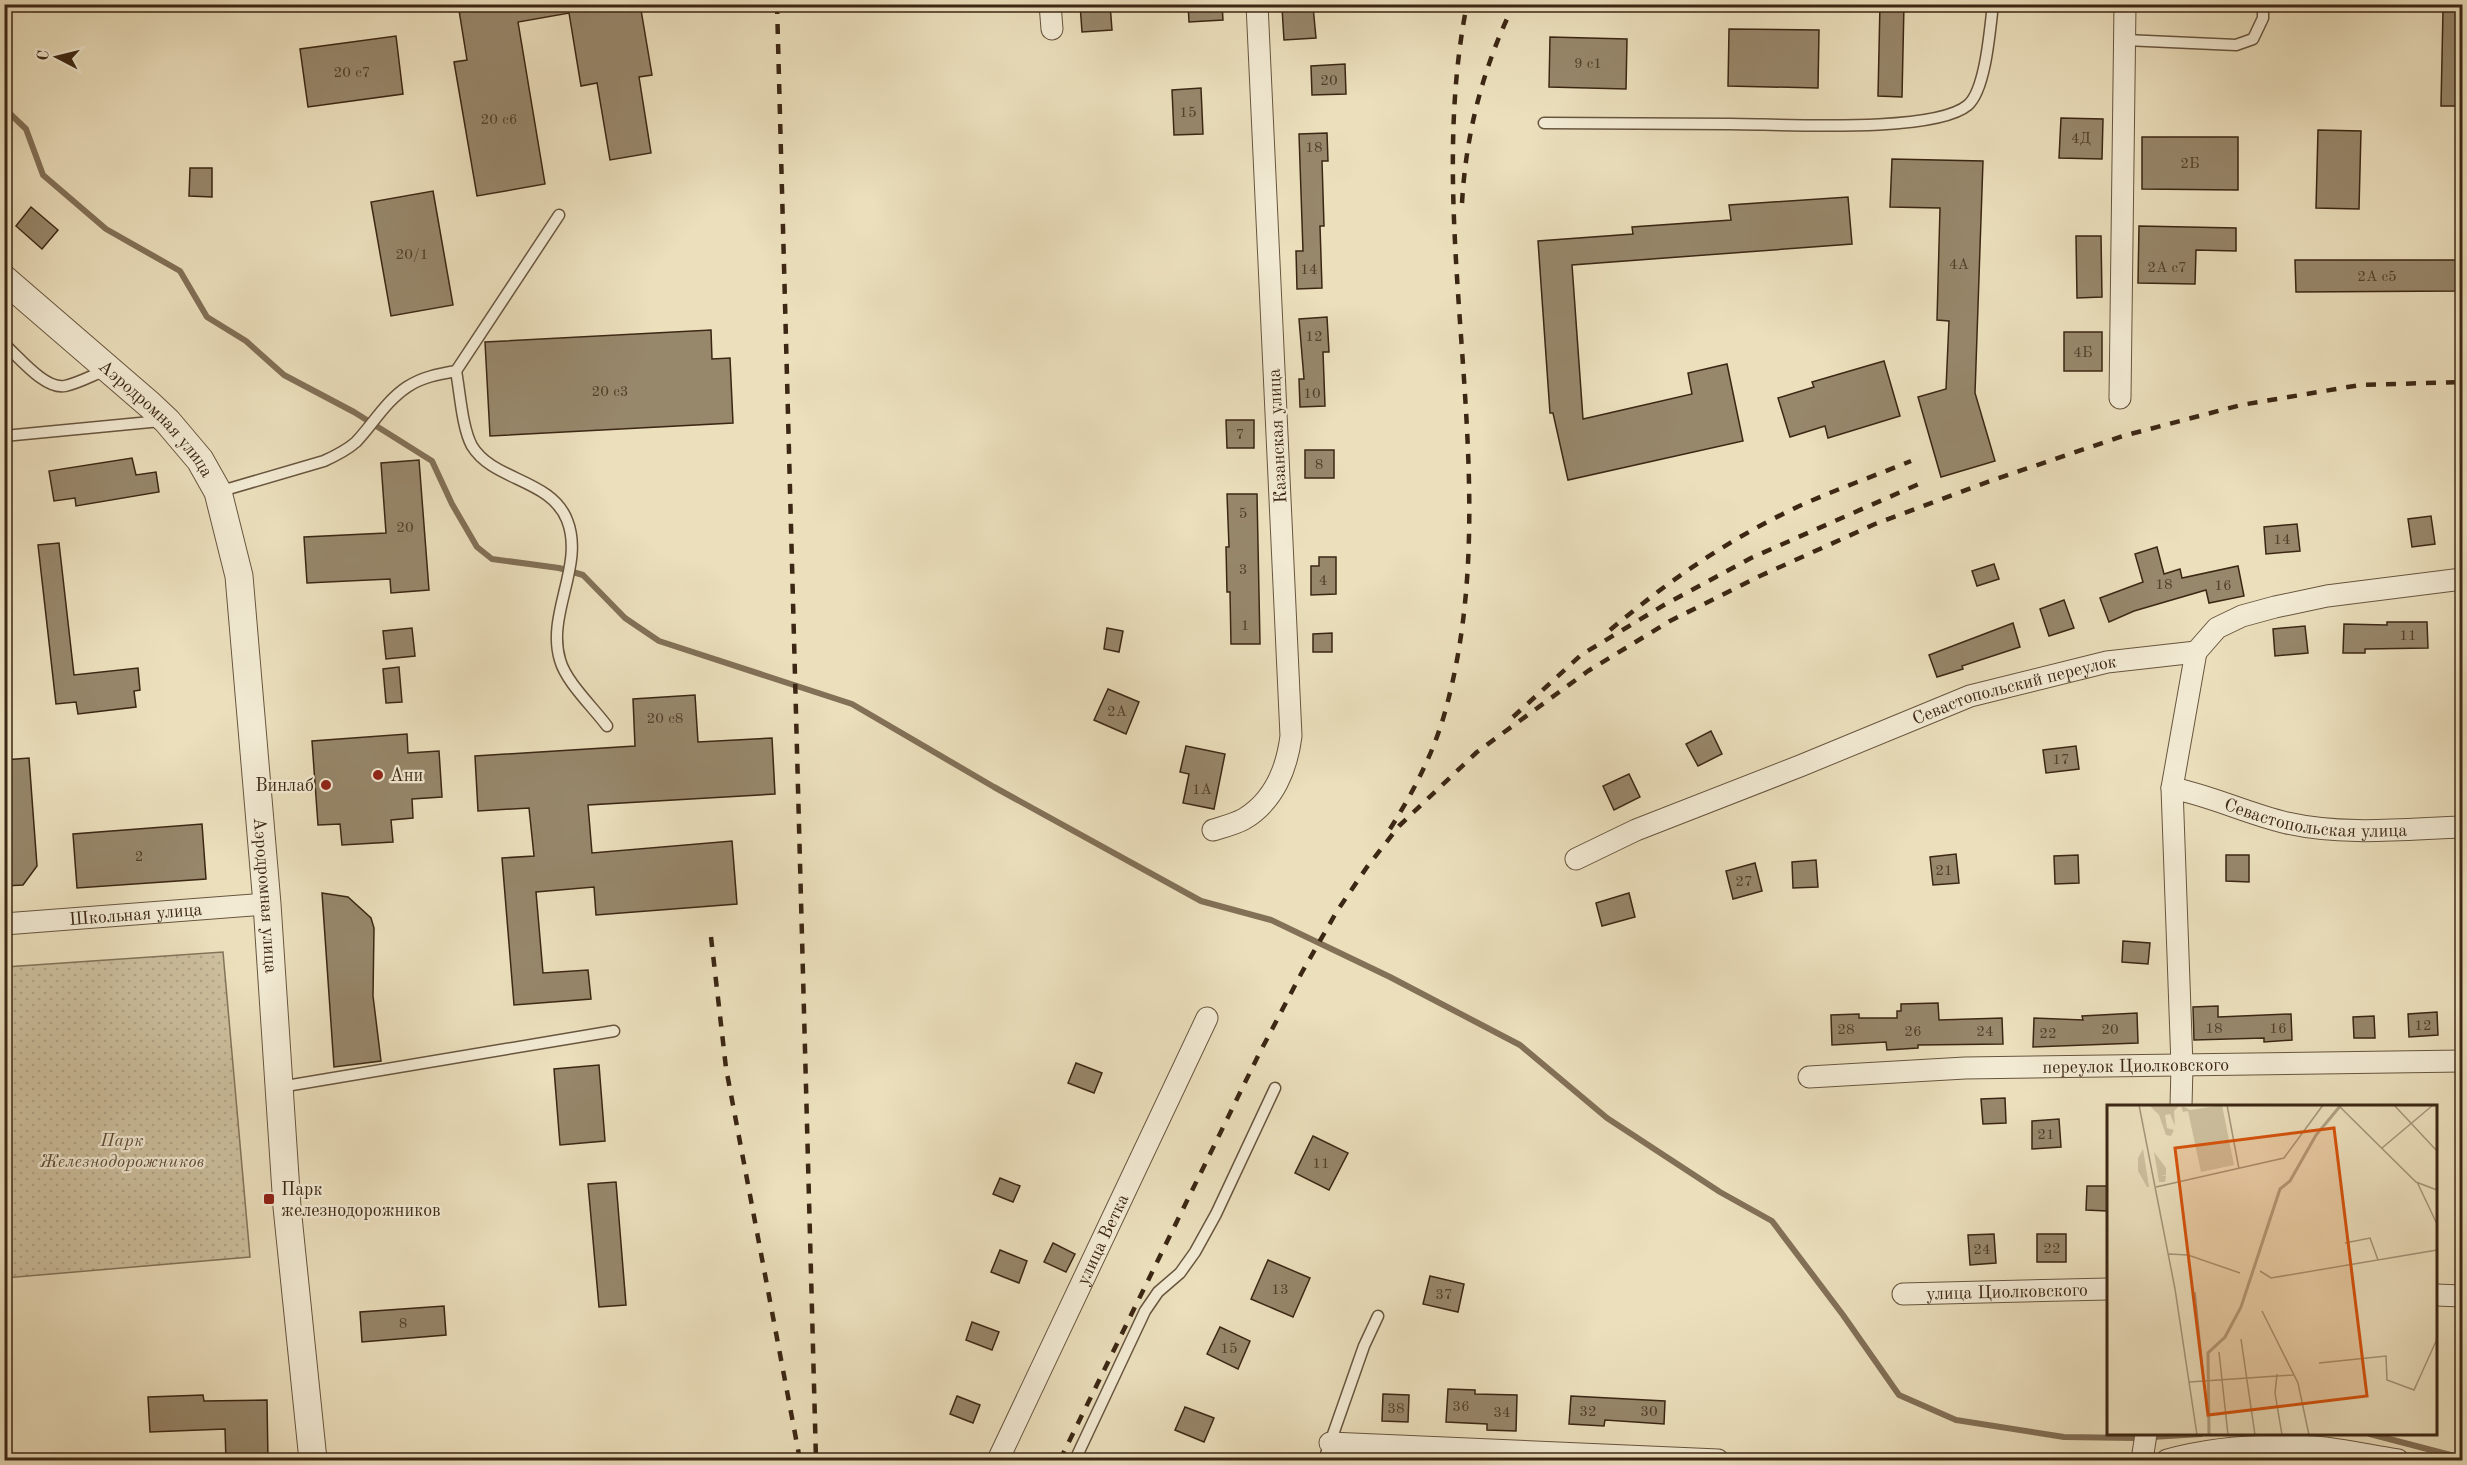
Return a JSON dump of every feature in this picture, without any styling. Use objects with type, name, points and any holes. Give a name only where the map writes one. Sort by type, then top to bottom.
[{"type":"street","points":[[1050,4],[1052,29]]},
{"type":"street","name":"Казанская улица","points":[[1213,830],[1243,820],[1259,808],[1274,790],[1289,756],[1291,736],[1257,4]]},
{"type":"street","points":[[2120,398],[2125,4]]},
{"type":"street","name":"Аэродромная улица","points":[[4,279],[167,421],[200,460],[218,492],[239,576],[267,904],[287,1207],[313,1461]]},
{"type":"street","points":[[2181,1105],[2182,1066],[2172,788],[2196,652],[2217,628],[2242,616],[2327,596],[2463,579]]},
{"type":"street","name":"Севастопольский переулок","points":[[1576,859],[1636,830],[1970,696],[2107,662],[2196,652]]},
{"type":"street","name":"Севастопольская улица","points":[[2172,788],[2195,792],[2285,822],[2313,828],[2373,831],[2463,827]]},
{"type":"street","name":"Школьная улица","points":[[4,924],[267,904]]},
{"type":"street","name":"улица Ветка","points":[[998,1461],[1208,1018]]},
{"type":"street","name":"переулок Циолковского","points":[[1809,1077],[1965,1068],[2463,1061]]},
{"type":"street","name":"улица Циолковского","points":[[1903,1294],[2107,1289]]},
{"type":"street","points":[[2437,1295],[2463,1296]]},
{"type":"street","points":[[2142,1459],[2146,1435]]},
{"type":"street","points":[[2167,1461],[2185,1456],[2247,1447],[2316,1447],[2398,1461]]},
{"type":"street","points":[[1327,1452],[1718,1461]]},
{"type":"lane","points":[[1544,123],[1873,125],[1955,113],[1970,103],[1980,84],[1989,43],[1993,4]]},
{"type":"lane","points":[[2125,40],[2236,45],[2253,39],[2263,18],[2263,4]]},
{"type":"lane","points":[[559,215],[456,371],[472,446],[487,462],[553,498],[568,521],[571,558],[558,627],[560,659],[566,674],[608,726]]},
{"type":"lane","points":[[4,344],[41,378],[53,385],[66,386],[109,369]]},
{"type":"lane","points":[[218,492],[324,462],[355,443],[406,387],[424,378],[456,371]]},
{"type":"lane","points":[[4,436],[167,421]]},
{"type":"lane","points":[[279,1087],[614,1031]]},
{"type":"lane","points":[[1075,1461],[1145,1311],[1158,1292],[1180,1273],[1195,1252],[1216,1215],[1275,1088]]},
{"type":"lane","points":[[1327,1452],[1364,1346],[1377,1316]]},
{"type":"green space","name":"Парк Железнодорожников","points":[[223,952],[250,1257],[5,1278],[5,967]]},
{"type":"building","points":[[458,4],[640,4],[652,75],[639,77],[651,153],[610,160],[597,83],[581,86],[569,13],[518,22],[545,184],[477,196],[454,62],[467,60]]},
{"type":"building","points":[[1080,4],[1110,4],[1112,30],[1082,32]]},
{"type":"building","points":[[1188,4],[1222,4],[1223,20],[1189,22]]},
{"type":"building","points":[[1880,4],[1904,4],[1902,97],[1878,96]]},
{"type":"building","points":[[1313,6],[1316,38],[1284,40],[1282,8]]},
{"type":"building","points":[[2443,10],[2463,10],[2463,106],[2441,106]]},
{"type":"building","points":[[1729,29],[1819,30],[1818,88],[1728,86]]},
{"type":"building","points":[[396,36],[403,94],[308,107],[300,49]]},
{"type":"building","points":[[1550,37],[1627,39],[1626,89],[1549,87]]},
{"type":"building","points":[[1345,64],[1346,94],[1312,95],[1311,66]]},
{"type":"building","points":[[1201,88],[1203,134],[1174,135],[1172,90]]},
{"type":"building","points":[[2061,118],[2103,119],[2102,159],[2059,158]]},
{"type":"building","points":[[2318,130],[2361,131],[2359,209],[2316,208]]},
{"type":"building","points":[[1327,133],[1328,161],[1322,161],[1324,226],[1320,226],[1322,288],[1297,289],[1296,251],[1303,251],[1299,134]]},
{"type":"building","points":[[2142,137],[2238,137],[2238,190],[2142,189]]},
{"type":"building","points":[[1892,159],[1983,161],[1975,393],[1995,461],[1941,477],[1918,397],[1946,389],[1949,321],[1937,320],[1940,208],[1890,207]]},
{"type":"building","points":[[190,168],[212,168],[212,197],[189,196]]},
{"type":"building","points":[[433,191],[453,305],[391,316],[371,202]]},
{"type":"building","points":[[1848,197],[1852,244],[1572,265],[1583,419],[1692,394],[1688,373],[1727,364],[1743,441],[1568,480],[1553,413],[1550,413],[1538,241],[1633,234],[1632,227],[1731,220],[1729,205]]},
{"type":"building","points":[[31,207],[58,230],[42,249],[16,226]]},
{"type":"building","points":[[2139,226],[2236,228],[2236,251],[2196,250],[2195,284],[2138,283]]},
{"type":"building","points":[[2076,236],[2101,236],[2102,297],[2077,298]]},
{"type":"building","points":[[2295,260],[2459,260],[2460,291],[2296,292]]},
{"type":"building","points":[[1327,317],[1329,352],[1323,352],[1325,406],[1300,407],[1299,379],[1304,379],[1299,319]]},
{"type":"building","points":[[711,330],[712,359],[730,358],[733,423],[490,436],[485,342]]},
{"type":"building","points":[[2064,332],[2102,332],[2102,371],[2064,371]]},
{"type":"building","points":[[1884,361],[1900,416],[1828,438],[1825,426],[1790,437],[1778,398],[1814,387],[1812,382]]},
{"type":"building","points":[[1226,420],[1254,420],[1254,448],[1227,448]]},
{"type":"building","points":[[1305,450],[1334,450],[1334,478],[1305,478]]},
{"type":"building","points":[[132,458],[136,475],[156,472],[159,492],[76,506],[75,498],[54,501],[49,471]]},
{"type":"building","points":[[419,460],[429,590],[391,593],[390,579],[307,583],[304,537],[386,533],[381,463]]},
{"type":"building","points":[[1227,494],[1257,494],[1260,644],[1231,644],[1230,592],[1227,592],[1226,547],[1229,547]]},
{"type":"building","points":[[2431,516],[2435,544],[2412,547],[2408,519]]},
{"type":"building","points":[[2297,524],[2300,551],[2266,554],[2264,527]]},
{"type":"building","points":[[59,543],[74,675],[138,668],[140,690],[134,691],[136,707],[78,714],[76,702],[56,704],[38,545]]},
{"type":"building","points":[[2157,547],[2164,574],[2180,569],[2182,578],[2238,566],[2244,596],[2209,603],[2206,590],[2134,611],[2109,622],[2100,598],[2143,582],[2135,554]]},
{"type":"building","points":[[1319,557],[1336,557],[1336,594],[1311,595],[1311,566],[1319,566]]},
{"type":"building","points":[[1994,564],[1999,579],[1977,586],[1972,571]]},
{"type":"building","points":[[2064,600],[2074,628],[2049,636],[2040,609]]},
{"type":"building","points":[[2387,622],[2427,622],[2428,648],[2365,649],[2365,653],[2343,653],[2344,624],[2387,625]]},
{"type":"building","points":[[2013,623],[2020,647],[1962,666],[1963,669],[1937,677],[1929,655]]},
{"type":"building","points":[[2305,626],[2308,653],[2275,656],[2273,629]]},
{"type":"building","points":[[412,628],[415,656],[386,659],[383,631]]},
{"type":"building","points":[[1107,628],[1123,631],[1119,652],[1104,649]]},
{"type":"building","points":[[1332,633],[1332,652],[1313,652],[1313,634]]},
{"type":"building","points":[[399,667],[402,702],[386,703],[383,669]]},
{"type":"building","points":[[1108,689],[1139,702],[1126,734],[1094,720]]},
{"type":"building","points":[[695,695],[698,742],[772,738],[775,794],[588,805],[592,853],[732,841],[737,904],[596,915],[594,887],[536,892],[543,973],[588,970],[591,999],[514,1005],[502,858],[534,856],[529,808],[478,811],[475,756],[635,746],[633,699]]},
{"type":"building","points":[[1711,731],[1722,754],[1698,766],[1686,744]]},
{"type":"building","name":"Ани","points":[[407,734],[408,753],[439,751],[442,797],[412,799],[413,818],[391,820],[393,842],[342,845],[340,824],[318,825],[312,741]]},
{"type":"building","points":[[1186,746],[1225,754],[1214,809],[1183,803],[1189,774],[1180,772]]},
{"type":"building","points":[[2076,746],[2079,769],[2046,773],[2043,750]]},
{"type":"building","points":[[29,758],[37,866],[23,885],[4,886],[4,760]]},
{"type":"building","points":[[1629,774],[1640,797],[1614,810],[1603,786]]},
{"type":"building","points":[[202,824],[206,879],[77,888],[73,834]]},
{"type":"building","points":[[1956,854],[1959,883],[1933,885],[1930,857]]},
{"type":"building","points":[[2078,855],[2079,883],[2055,884],[2054,856]]},
{"type":"building","points":[[2226,855],[2249,855],[2249,882],[2226,881]]},
{"type":"building","points":[[1816,860],[1818,887],[1793,888],[1792,862]]},
{"type":"building","points":[[1755,863],[1762,891],[1733,899],[1726,871]]},
{"type":"building","points":[[322,893],[348,897],[371,918],[374,928],[373,996],[381,1061],[334,1067]]},
{"type":"building","points":[[1629,893],[1635,917],[1602,926],[1596,903]]},
{"type":"building","points":[[2123,941],[2150,943],[2148,964],[2122,962]]},
{"type":"building","points":[[1938,1003],[1939,1020],[2002,1018],[2003,1044],[1918,1045],[1918,1048],[1887,1050],[1886,1042],[1832,1045],[1831,1015],[1859,1014],[1859,1018],[1897,1018],[1897,1011],[1901,1011],[1901,1004]]},
{"type":"building","points":[[2218,1006],[2218,1017],[2291,1014],[2292,1040],[2264,1042],[2264,1038],[2194,1040],[2193,1007]]},
{"type":"building","points":[[2437,1012],[2438,1035],[2409,1037],[2408,1014]]},
{"type":"building","points":[[2137,1013],[2138,1043],[2033,1047],[2034,1018],[2083,1020],[2082,1016]]},
{"type":"building","points":[[2374,1016],[2375,1038],[2354,1038],[2353,1017]]},
{"type":"building","points":[[1076,1063],[1102,1073],[1094,1093],[1068,1083]]},
{"type":"building","points":[[599,1065],[605,1141],[560,1145],[554,1069]]},
{"type":"building","points":[[2005,1098],[2006,1123],[1983,1124],[1981,1099]]},
{"type":"building","points":[[2059,1119],[2061,1147],[2032,1149],[2032,1121]]},
{"type":"building","points":[[1313,1136],[1348,1153],[1329,1190],[1295,1173]]},
{"type":"building","points":[[1000,1178],[1020,1186],[1013,1202],[993,1194]]},
{"type":"building","points":[[616,1182],[626,1305],[599,1307],[588,1184]]},
{"type":"building","points":[[2087,1186],[2107,1186],[2107,1211],[2086,1210]]},
{"type":"building","points":[[1994,1234],[1996,1263],[1970,1265],[1968,1235]]},
{"type":"building","points":[[2037,1234],[2066,1234],[2066,1262],[2037,1262]]},
{"type":"building","points":[[1053,1243],[1075,1254],[1066,1272],[1044,1262]]},
{"type":"building","points":[[1000,1250],[1027,1261],[1019,1283],[991,1272]]},
{"type":"building","points":[[1268,1260],[1310,1278],[1293,1317],[1251,1299]]},
{"type":"building","points":[[1430,1276],[1464,1284],[1458,1312],[1423,1304]]},
{"type":"building","points":[[444,1306],[446,1335],[362,1342],[360,1312]]},
{"type":"building","points":[[972,1322],[999,1332],[992,1350],[966,1340]]},
{"type":"building","points":[[1220,1327],[1250,1341],[1238,1369],[1207,1354]]},
{"type":"building","points":[[1448,1389],[1475,1390],[1475,1394],[1517,1395],[1516,1431],[1487,1430],[1487,1424],[1446,1422]]},
{"type":"building","points":[[1383,1394],[1409,1395],[1408,1422],[1382,1421]]},
{"type":"building","points":[[203,1395],[204,1401],[267,1400],[268,1461],[226,1461],[225,1429],[150,1432],[148,1397]]},
{"type":"building","points":[[957,1396],[980,1405],[973,1423],[950,1414]]},
{"type":"building","points":[[1571,1396],[1665,1401],[1664,1424],[1605,1420],[1604,1426],[1569,1424]]},
{"type":"building","points":[[1185,1407],[1214,1418],[1204,1442],[1175,1430]]},
{"type":"waterway","points":[[4,108],[26,129],[43,175],[106,229],[180,271],[207,317],[246,341],[284,375],[354,412],[432,461],[452,504],[477,547],[492,559],[559,568],[583,575],[625,618],[659,641],[852,704],[994,787],[1201,901],[1271,920],[1390,977],[1520,1045],[1607,1118],[1720,1192],[1772,1221],[1843,1315],[1899,1395],[1956,1420],[2064,1437],[2135,1438],[2184,1435]]},
{"type":"waterway","points":[[2374,1435],[2462,1458]]},
{"type":"railway","points":[[777,4],[816,1460]]},
{"type":"railway","points":[[1390,829],[1406,803],[1433,748],[1443,719],[1462,631],[1469,542],[1468,453],[1453,182],[1455,93],[1467,4]]},
{"type":"railway","points":[[1462,203],[1467,151],[1478,101],[1493,52],[1514,4]]},
{"type":"railway","points":[[1060,1460],[1258,1056],[1337,911],[1399,826],[1477,752],[1588,671],[1670,621],[1760,576],[1875,524],[1990,481],[2123,436],[2241,405],[2360,385],[2462,382]]},
{"type":"railway","points":[[1610,630],[1675,579],[1768,521],[1807,502],[1911,461]]},
{"type":"railway","points":[[1513,717],[1581,655],[1664,605],[1751,558],[1921,483]]},
{"type":"railway","points":[[711,937],[726,1068],[800,1460]]},
{"type":"place","name":"Ани","points":[[378,775]]},
{"type":"place","name":"Винлаб","points":[[326,785]]},
{"type":"place","name":"Парк железнодорожников","points":[[269,1199]]}]
